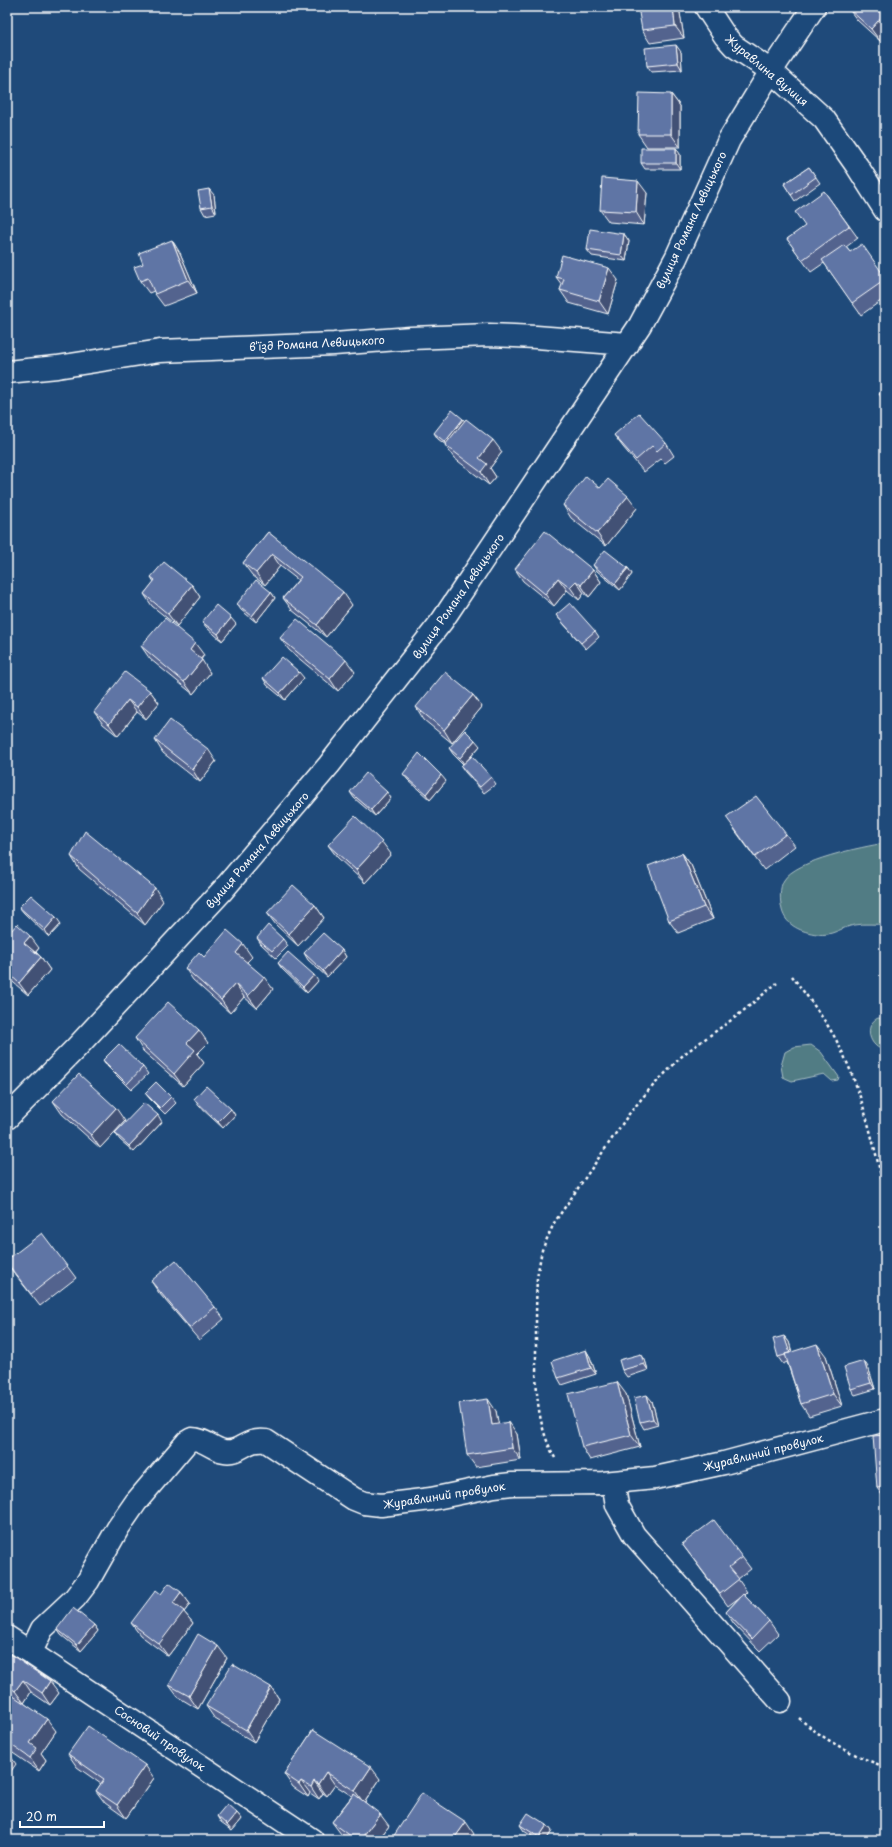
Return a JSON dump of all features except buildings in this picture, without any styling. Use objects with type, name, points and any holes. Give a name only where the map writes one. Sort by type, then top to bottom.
[{"type":"street","name":"Журавлина вулиця","points":[[706,7],[724,36],[734,46],[771,71],[824,119],[857,166],[885,210]]},
{"type":"street","name":"вулиця Романа Левицького","points":[[7,1118],[76,1048],[222,891],[329,765],[442,622],[628,344],[676,258],[729,140],[771,71],[814,7]]},
{"type":"street","name":"в’їзд Романа Левицького","points":[[7,372],[57,367],[160,352],[334,344],[411,338],[504,336],[628,344]]},
{"type":"street","name":"Журавлиний провулок","points":[[31,1652],[42,1629],[75,1598],[88,1581],[118,1528],[136,1502],[182,1448],[192,1439],[205,1441],[224,1451],[236,1450],[251,1441],[266,1441],[354,1499],[372,1505],[431,1499],[506,1485],[575,1484],[655,1478],[724,1463],[885,1420]]},
{"type":"street","points":[[613,1482],[617,1505],[634,1535],[780,1701]]},
{"type":"street","name":"Сосновий провулок","points":[[7,1637],[312,1840]]},
{"type":"path","points":[[792,976],[833,1034],[851,1069],[873,1137],[885,1194]]},
{"type":"path","points":[[575,1484],[559,1464],[550,1449],[537,1405],[536,1295],[540,1259],[546,1236],[614,1133],[648,1091],[694,1046],[737,1016],[777,983]]},
{"type":"path","points":[[780,1701],[813,1730],[852,1754],[885,1767]]},
{"type":"green space","points":[[885,843],[885,924],[855,925],[822,935],[800,930],[787,920],[782,910],[780,899],[782,883],[791,873],[802,866],[830,856]]},
{"type":"green space","points":[[878,1018],[885,1019],[885,1050],[875,1045],[870,1036],[869,1031],[873,1021]]},
{"type":"green space","points":[[811,1045],[821,1052],[839,1077],[838,1080],[832,1081],[824,1074],[792,1081],[783,1077],[781,1066],[785,1052],[794,1047]]}]
